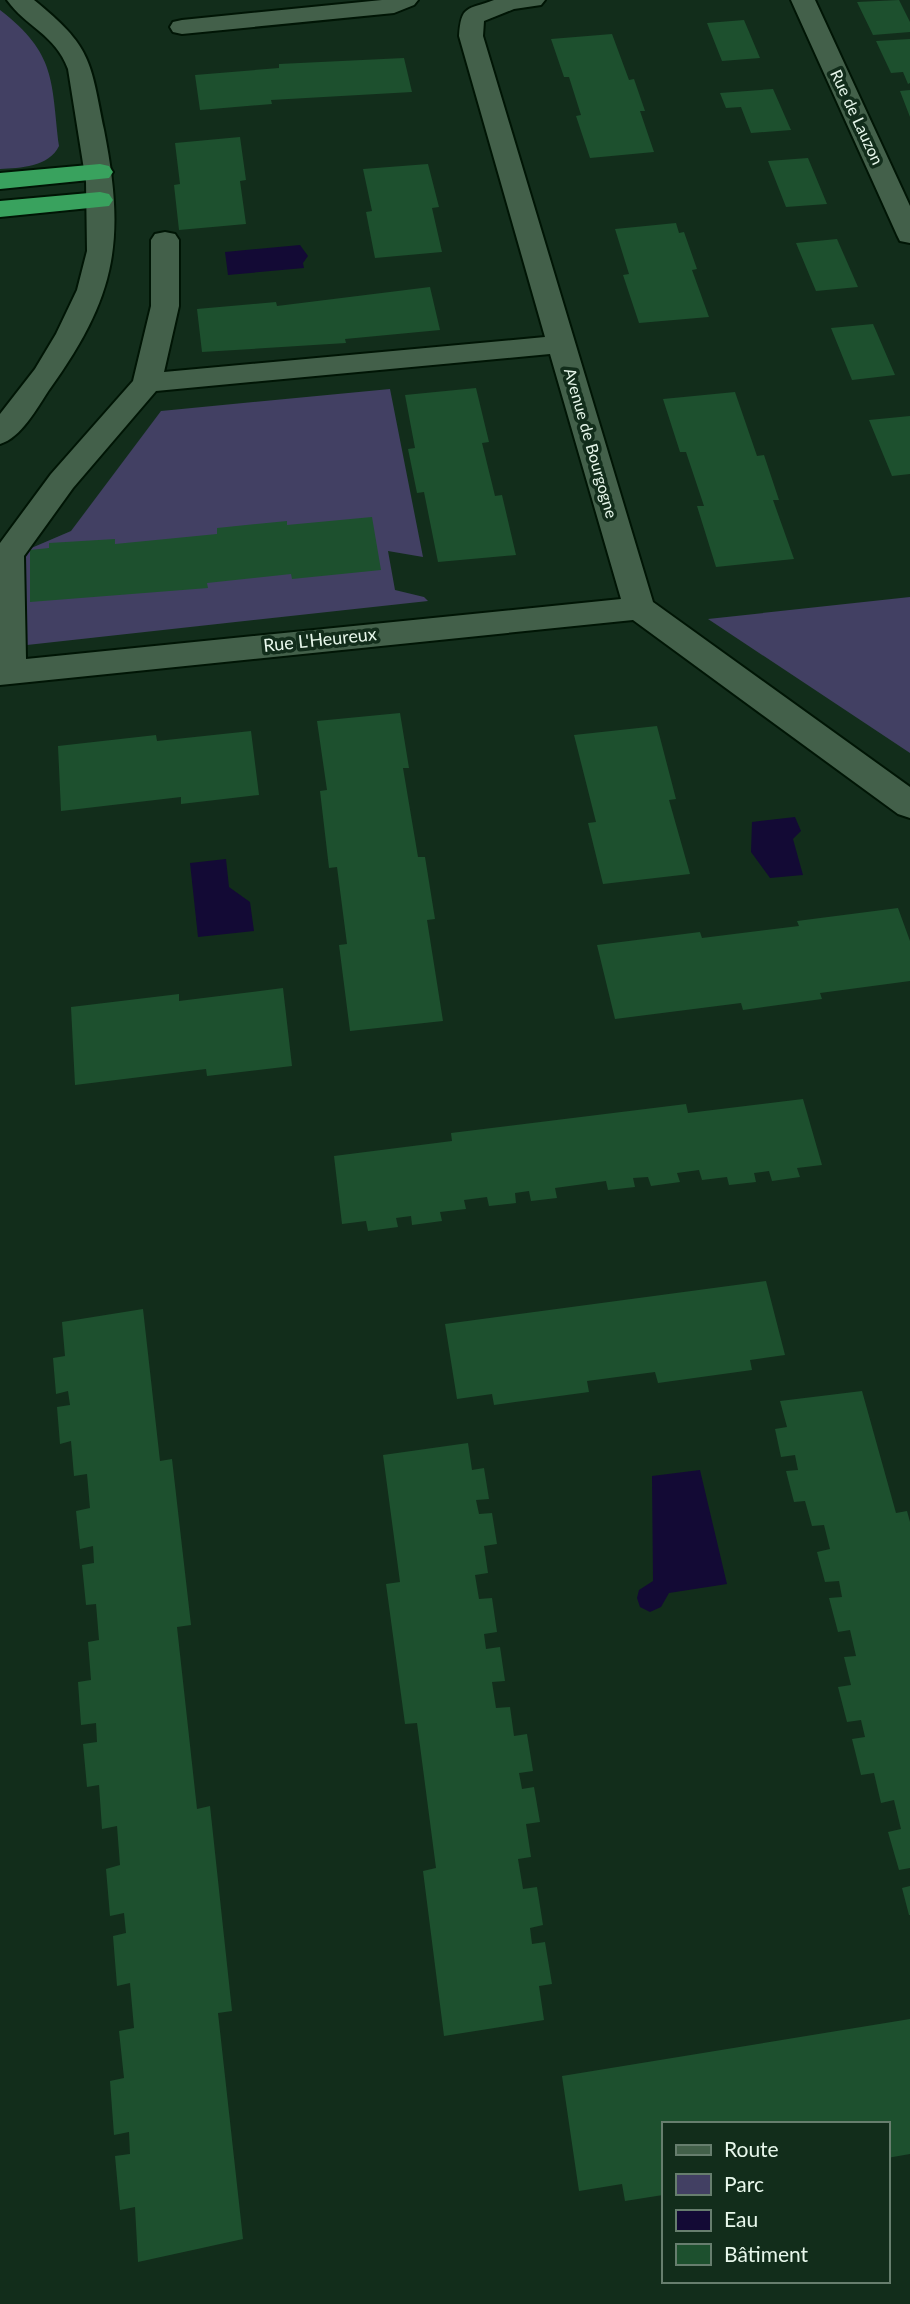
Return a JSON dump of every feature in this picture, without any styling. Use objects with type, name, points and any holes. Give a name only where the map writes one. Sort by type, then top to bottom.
[{"type":"highway","points":[[0,181],[100,172]]},
{"type":"highway","points":[[0,209],[100,200]]},
{"type":"street","points":[[0,434],[36,391],[69,342],[99,265],[100,172],[77,60],[53,29],[19,0]]},
{"type":"street","points":[[182,27],[394,6],[406,0]]},
{"type":"street","points":[[464,0],[491,9],[510,2],[533,0]]},
{"type":"street","name":"Rue de Lauzon","points":[[803,0],[910,235]]},
{"type":"street","name":"Avenue de Bourgogne","points":[[491,9],[472,17],[471,36],[639,608]]},
{"type":"street","points":[[5,673],[8,555],[62,481],[147,383],[165,306],[165,240]]},
{"type":"street","points":[[147,383],[562,344]]},
{"type":"street","points":[[639,608],[910,805]]},
{"type":"street","name":"Rue L'Heureux","points":[[5,673],[639,608]]},
{"type":"green space","points":[[0,10],[19,26],[42,55],[52,86],[59,146],[41,162],[25,167],[0,169]]},
{"type":"green space","points":[[390,389],[423,557],[388,551],[395,590],[424,597],[428,601],[27,645],[22,552],[71,531],[161,411]]},
{"type":"green space","points":[[910,597],[910,753],[708,619]]},
{"type":"water","points":[[300,245],[308,256],[303,263],[304,268],[228,275],[225,252]]},
{"type":"water","points":[[795,817],[801,831],[793,839],[803,875],[770,878],[751,852],[752,822]]},
{"type":"water","points":[[226,859],[229,887],[250,902],[254,931],[198,937],[190,863]]},
{"type":"water","points":[[700,1470],[727,1584],[669,1593],[661,1607],[650,1612],[640,1607],[637,1598],[639,1590],[653,1581],[652,1476]]},
{"type":"building","points":[[899,0],[910,22],[910,32],[873,35],[857,2]]},
{"type":"building","points":[[744,20],[760,58],[722,61],[707,23]]},
{"type":"building","points":[[612,34],[629,80],[634,79],[645,111],[640,111],[654,152],[590,158],[576,116],[581,115],[569,77],[564,77],[551,39]]},
{"type":"building","points":[[910,39],[908,84],[903,72],[891,73],[876,41]]},
{"type":"building","points":[[404,58],[412,92],[271,100],[272,104],[200,110],[195,75],[279,68],[279,64]]},
{"type":"building","points":[[773,89],[791,130],[751,133],[741,107],[726,108],[720,93]]},
{"type":"building","points":[[910,90],[910,117],[900,91]]},
{"type":"building","points":[[240,137],[246,180],[240,181],[246,224],[179,230],[174,185],[180,184],[175,143]]},
{"type":"building","points":[[808,158],[827,204],[786,207],[768,161]]},
{"type":"building","points":[[428,164],[439,207],[432,208],[442,252],[375,258],[366,212],[372,211],[363,169]]},
{"type":"building","points":[[676,223],[679,233],[684,232],[697,269],[692,270],[709,317],[639,323],[623,275],[629,274],[615,229]]},
{"type":"building","points":[[837,239],[858,287],[816,291],[796,243]]},
{"type":"building","points":[[430,287],[440,330],[345,339],[346,343],[202,352],[197,309],[276,302],[277,306]]},
{"type":"building","points":[[873,324],[895,375],[852,380],[831,328]]},
{"type":"building","points":[[476,388],[489,442],[482,443],[495,496],[502,495],[516,555],[438,562],[424,492],[417,493],[408,449],[415,448],[405,395]]},
{"type":"building","points":[[735,392],[757,456],[764,455],[779,500],[773,500],[794,559],[716,567],[697,506],[704,506],[686,452],[680,452],[663,399]]},
{"type":"building","points":[[910,416],[910,474],[892,476],[869,420]]},
{"type":"building","points":[[372,517],[381,570],[292,579],[291,574],[207,583],[208,588],[30,602],[30,550],[49,548],[49,543],[115,539],[115,544],[217,534],[217,528]]},
{"type":"building","points":[[400,713],[409,768],[403,768],[418,857],[425,857],[435,919],[427,920],[443,1021],[350,1031],[339,945],[347,944],[337,867],[329,868],[320,791],[327,790],[317,721]]},
{"type":"building","points":[[657,726],[676,799],[669,800],[690,874],[603,884],[588,823],[596,822],[574,735]]},
{"type":"building","points":[[251,731],[259,795],[181,804],[181,797],[61,811],[58,746],[156,735],[157,741]]},
{"type":"building","points":[[898,908],[910,941],[910,981],[820,993],[822,999],[743,1010],[741,1003],[615,1019],[597,945],[700,932],[702,938],[799,926],[797,921]]},
{"type":"building","points":[[283,988],[292,1066],[207,1076],[206,1069],[75,1085],[71,1007],[179,994],[179,1001]]},
{"type":"building","points":[[803,1099],[822,1165],[797,1168],[800,1177],[772,1181],[769,1171],[754,1173],[756,1182],[729,1185],[727,1177],[702,1180],[699,1170],[677,1173],[680,1182],[651,1186],[648,1177],[633,1178],[635,1187],[608,1190],[606,1181],[555,1188],[557,1198],[531,1201],[529,1191],[515,1193],[516,1203],[489,1206],[487,1197],[464,1200],[466,1209],[440,1212],[442,1221],[412,1225],[411,1216],[396,1218],[398,1227],[368,1231],[366,1221],[342,1224],[334,1156],[452,1141],[451,1133],[686,1104],[688,1113]]},
{"type":"building","points":[[766,1281],[785,1355],[750,1360],[752,1370],[658,1383],[655,1372],[587,1381],[589,1392],[494,1405],[492,1394],[457,1399],[445,1324]]},
{"type":"building","points":[[143,1309],[160,1461],[172,1459],[191,1625],[177,1627],[197,1809],[210,1806],[232,2011],[218,2013],[243,2239],[138,2262],[135,2207],[120,2210],[115,2156],[130,2154],[129,2132],[114,2135],[110,2081],[124,2078],[119,2031],[134,2028],[130,1983],[117,1986],[113,1936],[126,1933],[124,1913],[110,1916],[106,1869],[120,1865],[117,1826],[102,1829],[99,1785],[87,1787],[83,1744],[97,1742],[96,1723],[81,1725],[78,1682],[91,1680],[88,1642],[99,1640],[96,1604],[86,1605],[82,1565],[94,1563],[93,1546],[80,1549],[76,1511],[90,1508],[87,1474],[74,1476],[71,1441],[60,1444],[57,1407],[70,1405],[68,1391],[56,1394],[53,1358],[65,1356],[62,1322]]},
{"type":"building","points":[[862,1391],[896,1513],[907,1511],[910,1522],[910,1868],[899,1870],[888,1832],[901,1829],[894,1800],[881,1803],[874,1773],[861,1775],[852,1739],[865,1737],[861,1720],[847,1722],[838,1687],[851,1685],[844,1657],[856,1656],[850,1630],[838,1632],[829,1598],[842,1597],[839,1581],[825,1582],[817,1552],[830,1549],[824,1525],[812,1526],[805,1501],[794,1502],[786,1471],[798,1470],[795,1455],[781,1457],[775,1429],[787,1427],[780,1401]]},
{"type":"building","points":[[468,1443],[472,1470],[484,1468],[489,1499],[476,1500],[479,1514],[492,1513],[497,1544],[484,1546],[488,1573],[475,1575],[479,1599],[492,1598],[497,1632],[484,1634],[486,1649],[500,1647],[505,1681],[492,1682],[496,1708],[510,1707],[514,1736],[527,1734],[533,1771],[519,1773],[522,1789],[534,1787],[540,1822],[526,1824],[531,1857],[518,1859],[523,1889],[537,1887],[543,1925],[530,1928],[532,1944],[545,1942],[552,1984],[539,1986],[544,2020],[444,2036],[423,1871],[436,1868],[417,1723],[405,1724],[386,1584],[400,1582],[383,1455]]},
{"type":"building","points":[[910,1886],[910,1915],[909,1915],[902,1888]]},
{"type":"building","points":[[910,2019],[910,2154],[889,2158],[889,2122],[662,2122],[662,2195],[625,2201],[622,2184],[579,2191],[562,2076]]}]
